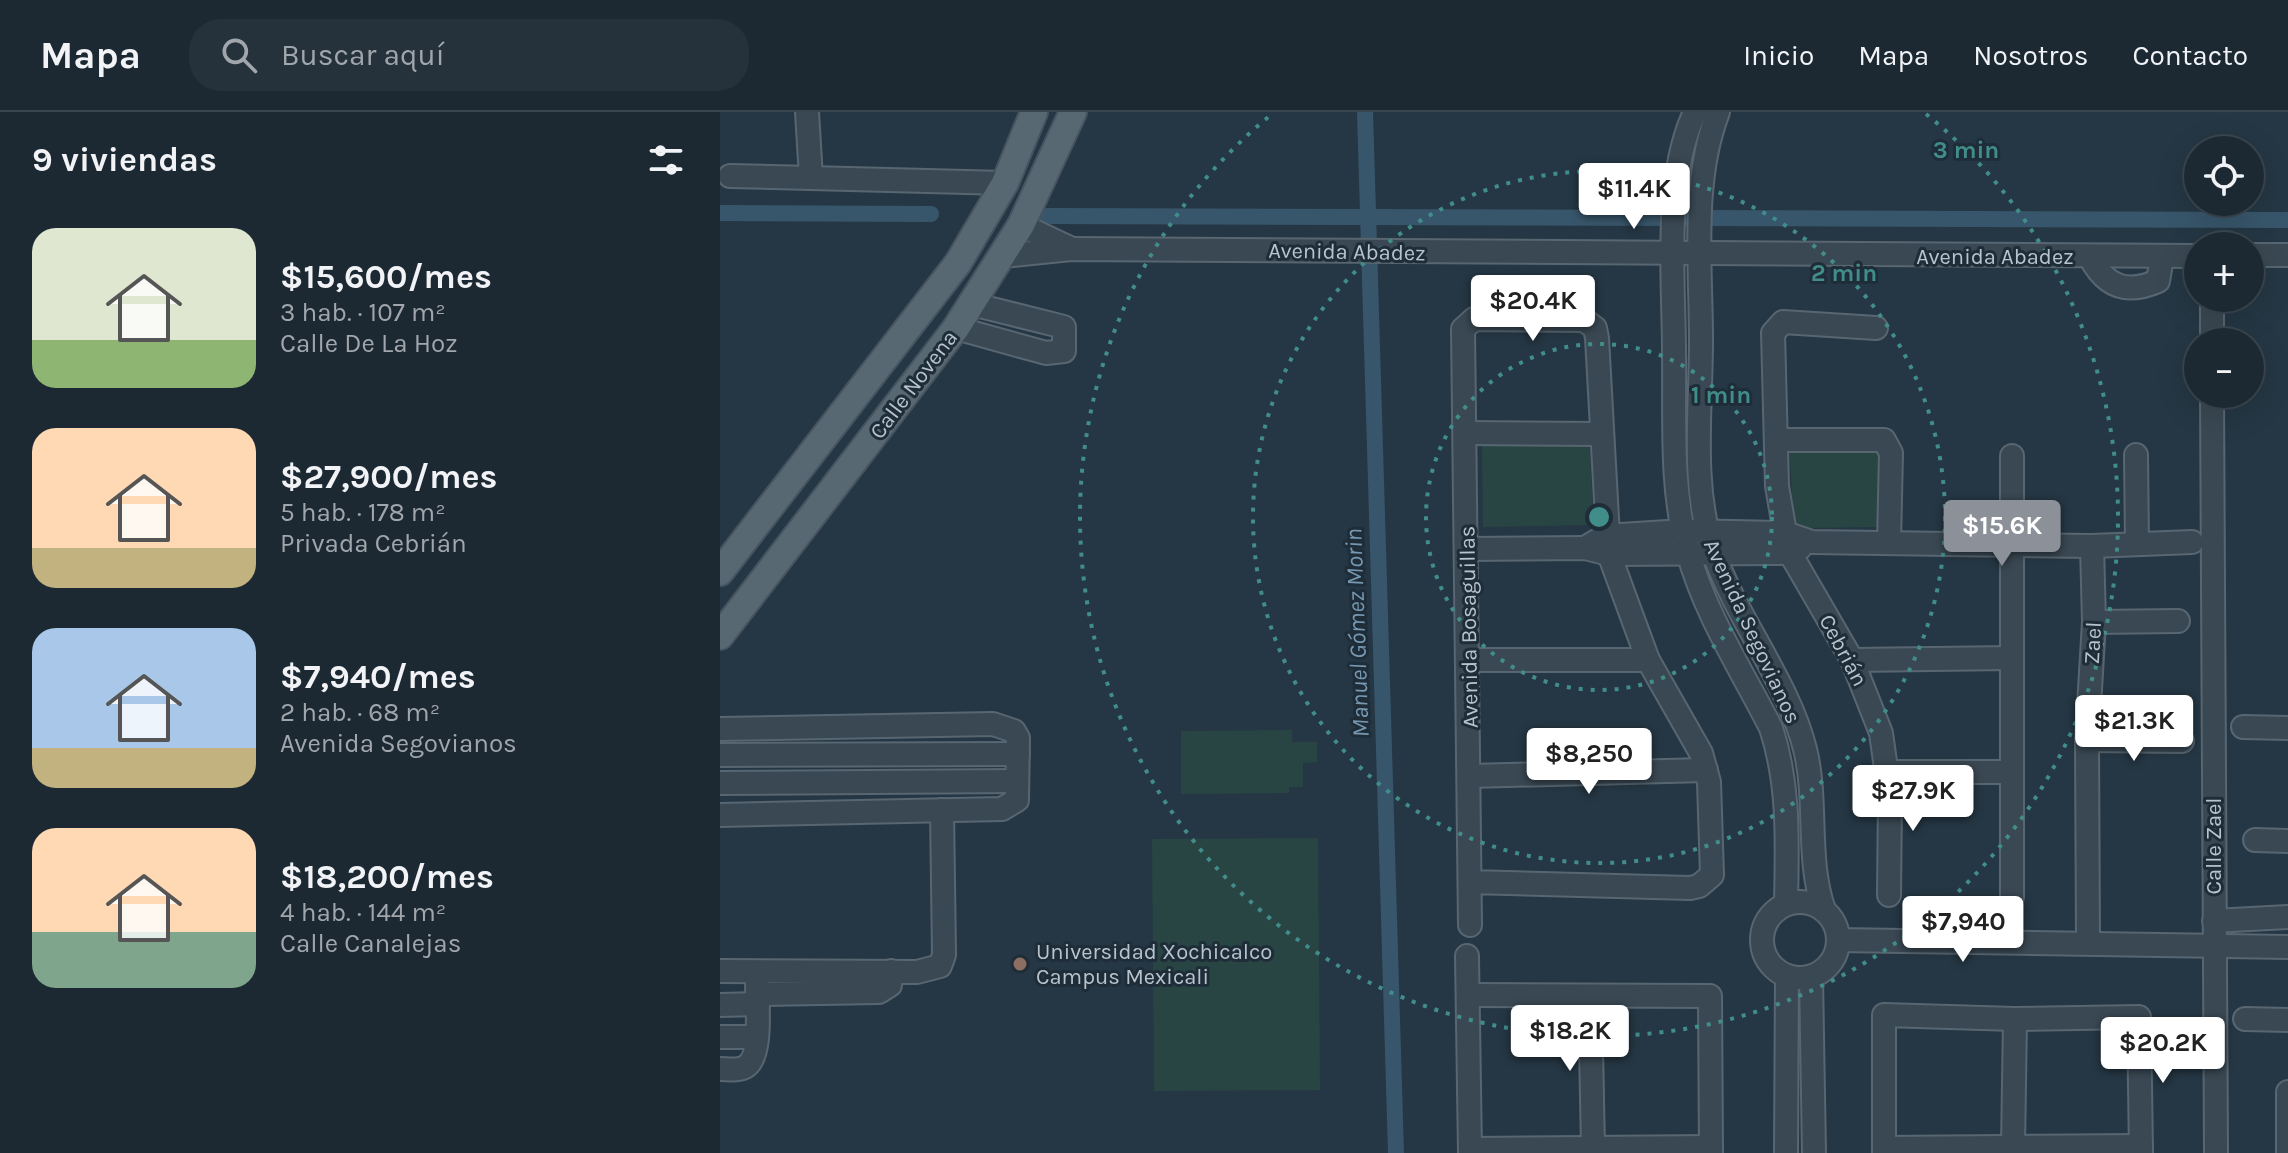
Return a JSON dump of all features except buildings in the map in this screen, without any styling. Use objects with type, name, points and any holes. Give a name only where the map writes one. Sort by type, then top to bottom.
[{"type":"main road","name":"Calle Novena","points":[[720,572],[958,263],[1005,183],[1034,112]]},
{"type":"main road","name":"Calle Novena","points":[[720,636],[956,328],[1021,225],[1073,112]]},
{"type":"street","points":[[807,112],[811,178]]},
{"type":"street","name":"Avenida Segovianos","points":[[1695,112],[1681,154],[1673,247],[1674,452],[1683,531],[1705,599],[1771,728],[1779,752],[1786,802],[1786,904]]},
{"type":"street","name":"Avenida Segovianos","points":[[1718,112],[1707,151],[1703,189],[1701,487],[1707,531],[1714,553],[1732,596],[1795,719],[1805,747],[1812,788],[1814,871],[1824,910]]},
{"type":"street","points":[[730,176],[1005,183]]},
{"type":"street","points":[[1677,192],[1703,189]]},
{"type":"street","name":"Avenida Abadez","points":[[1021,225],[1071,249]]},
{"type":"street","name":"Avenida Abadez","points":[[1003,256],[1071,249],[1673,247],[2184,256]]},
{"type":"street","points":[[2264,255],[2288,255]]},
{"type":"street","points":[[1673,280],[1701,279]]},
{"type":"street","points":[[956,328],[1046,353],[1064,351],[1064,327],[972,304]]},
{"type":"street","points":[[1674,315],[1701,314]]},
{"type":"street","name":"Avenida Bosaguillas","points":[[1470,925],[1463,329],[1474,319],[1584,320],[1595,328],[1601,434]]},
{"type":"street","points":[[1787,543],[1777,486],[1773,333],[1790,321],[1876,328]]},
{"type":"street","name":"Calle Zael","points":[[2212,408],[2216,1153]]},
{"type":"street","points":[[1466,433],[1601,434],[1607,545],[1648,660],[1701,753],[1706,770],[1712,875],[1699,886],[1690,888],[1470,882]]},
{"type":"street","points":[[1776,440],[1879,439],[1887,443],[1891,453],[1889,543]]},
{"type":"street","points":[[2136,455],[2137,543]]},
{"type":"street","points":[[2012,456],[2012,897]]},
{"type":"street","points":[[1467,549],[1585,548],[1683,531],[1707,531],[1787,543]]},
{"type":"street","points":[[1607,545],[1688,554],[1812,542],[2092,546],[2192,542]]},
{"type":"street","name":"Cebrián","points":[[1787,543],[1852,660],[1881,733],[1889,772],[1889,895]]},
{"type":"street","name":"Zael","points":[[2088,942],[2087,740],[2094,622],[2092,546]]},
{"type":"street","points":[[2094,622],[2178,621]]},
{"type":"street","points":[[1852,660],[2012,658]]},
{"type":"street","points":[[1468,660],[1648,660]]},
{"type":"street","points":[[720,729],[993,724],[1014,731],[1018,738],[1017,800],[1012,806],[720,815]]},
{"type":"street","points":[[2243,727],[2288,728]]},
{"type":"street","points":[[2087,740],[2182,741]]},
{"type":"street","points":[[720,755],[1018,754]]},
{"type":"street","points":[[1470,776],[1706,770]]},
{"type":"street","points":[[1889,772],[2012,772]]},
{"type":"street","points":[[720,783],[1017,781]]},
{"type":"street","points":[[720,971],[929,971],[940,966],[944,955],[942,810]]},
{"type":"street","points":[[2255,840],[2288,841]]},
{"type":"street","points":[[1806,902],[1824,910],[1837,929],[1834,958],[1811,977],[1787,976],[1769,962],[1762,940],[1768,919],[1786,904],[1806,902]]},
{"type":"street","points":[[2261,916],[2262,947]]},
{"type":"street","points":[[2214,921],[2261,916],[2288,917]]},
{"type":"street","points":[[1838,940],[2288,947]]},
{"type":"street","points":[[1467,956],[1470,1151],[1593,1148],[1711,1150],[1710,996],[1468,995]]},
{"type":"street","points":[[720,1069],[748,1066],[757,1037],[757,971]]},
{"type":"street","points":[[720,1005],[758,999],[886,991],[891,971]]},
{"type":"street","points":[[1786,1153],[1787,976]]},
{"type":"street","points":[[1811,977],[1814,1153]]},
{"type":"street","points":[[1590,996],[1593,1148]]},
{"type":"street","points":[[1884,1015],[2015,1019],[2139,1017],[2141,1149],[2013,1147],[1884,1151],[1884,1015]]},
{"type":"street","points":[[2013,1147],[2015,1019]]},
{"type":"street","points":[[2245,1019],[2288,1020]]},
{"type":"street","points":[[720,1037],[757,1037]]},
{"type":"street","points":[[2288,1092],[2288,1153]]},
{"type":"green space","points":[[1589,440],[1594,525],[1483,527],[1482,445]]},
{"type":"green space","points":[[1880,444],[1879,527],[1802,528],[1794,522],[1789,446]]},
{"type":"green space","points":[[1292,730],[1292,742],[1317,742],[1317,762],[1303,763],[1303,787],[1289,787],[1289,793],[1181,794],[1181,731]]},
{"type":"green space","points":[[1318,838],[1320,1090],[1154,1091],[1152,839]]},
{"type":"waterway","name":"Manuel Gómez Morin","points":[[1365,112],[1396,1153]]},
{"type":"waterway","points":[[720,213],[931,214]]},
{"type":"waterway","points":[[1046,216],[2288,220]]},
{"type":"place","name":"Universidad Xochicalco Campus Mexicali","points":[[1020,964]]}]
